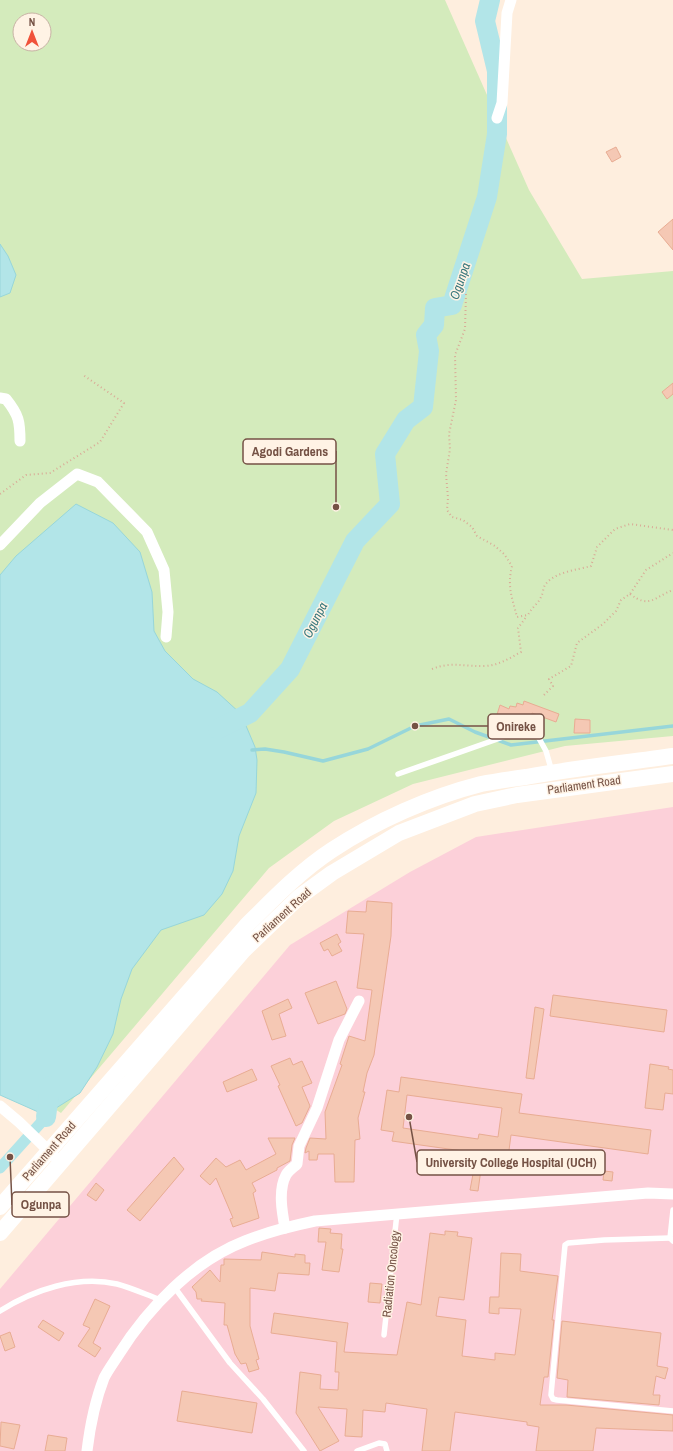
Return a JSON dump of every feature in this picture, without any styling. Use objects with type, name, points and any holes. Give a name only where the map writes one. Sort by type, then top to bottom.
[{"type":"main road","name":"Parliament Road","points":[[0,1207],[246,926],[278,894],[321,858],[366,830],[402,812],[481,784],[552,772],[673,756]]},
{"type":"main road","name":"Parliament Road","points":[[0,1233],[243,951],[299,897],[332,873],[399,833],[475,804],[517,795],[673,774]]},
{"type":"street","points":[[497,118],[502,102],[507,13],[511,0]]},
{"type":"street","points":[[0,398],[6,399],[14,408],[20,420],[20,441]]},
{"type":"street","points":[[0,545],[40,503],[77,474],[98,482],[147,532],[164,570],[168,612],[166,637]]},
{"type":"street","points":[[285,1228],[282,1209],[283,1188],[286,1174],[297,1164],[300,1146],[321,1096],[339,1040],[360,1001]]},
{"type":"street","points":[[0,1106],[20,1122],[36,1137],[48,1152],[61,1163]]},
{"type":"street","points":[[87,1451],[92,1418],[105,1376],[131,1334],[161,1300],[209,1260],[244,1241],[285,1228],[315,1221],[648,1193],[673,1194]]},
{"type":"lane","points":[[398,774],[506,736],[527,731],[536,733],[546,751],[552,772]]},
{"type":"lane","points":[[673,1210],[672,1239],[604,1240],[568,1243],[565,1246],[551,1395],[553,1399],[558,1400],[673,1411]]},
{"type":"lane","name":"Radiation Oncology","points":[[384,1335],[397,1213]]},
{"type":"lane","points":[[0,1311],[16,1301],[37,1292],[62,1285],[89,1282],[117,1284],[161,1300]]},
{"type":"lane","points":[[175,1288],[230,1363],[262,1399],[304,1451]]},
{"type":"lane","points":[[357,1451],[379,1444],[385,1444],[387,1451]]},
{"type":"path","points":[[466,294],[465,329],[455,355],[456,400],[449,434],[450,449],[446,474],[448,498],[447,510],[452,518],[463,520],[472,527],[477,536],[495,546],[504,554],[512,566],[510,574],[510,597],[517,617],[528,615]]},
{"type":"path","points":[[0,494],[26,475],[50,473],[100,442],[124,403],[83,375]]},
{"type":"path","points":[[432,670],[444,665],[486,666],[500,663],[521,652],[518,628],[528,615],[531,608],[541,597],[545,585],[564,573],[591,566],[597,548],[616,529],[630,524],[673,530]]},
{"type":"path","points":[[544,696],[553,686],[549,679],[571,666],[577,643],[603,624],[616,611],[621,600],[630,594],[646,570],[673,554]]},
{"type":"path","points":[[630,594],[638,600],[648,602],[673,590]]},
{"type":"shaded area","points":[[673,807],[673,1451],[0,1451],[0,1289],[290,945],[410,872],[476,837]]},
{"type":"green space","points":[[0,0],[445,0],[529,190],[582,279],[673,271],[673,736],[565,746],[413,784],[334,821],[269,868],[61,1113],[0,1073]]},
{"type":"water","points":[[0,244],[8,256],[16,275],[10,293],[0,297]]},
{"type":"water","points":[[76,504],[113,523],[140,552],[152,592],[154,631],[165,651],[193,679],[217,692],[241,714],[255,747],[257,760],[256,793],[239,836],[233,871],[222,894],[204,915],[161,930],[132,969],[121,999],[113,1034],[97,1067],[80,1093],[45,1115],[0,1095],[0,575],[16,556]]},
{"type":"building","points":[[616,147],[621,157],[612,162],[606,152]]},
{"type":"building","points":[[673,219],[673,250],[658,232]]},
{"type":"building","points":[[673,383],[673,394],[667,399],[662,392]]},
{"type":"building","points":[[524,701],[559,714],[556,722],[532,713],[531,719],[526,717],[524,722],[517,720],[516,723],[510,721],[509,725],[495,721],[500,705],[509,709],[510,706],[516,707],[517,703],[523,705]]},
{"type":"building","points":[[575,719],[590,720],[590,733],[574,733]]},
{"type":"building","points":[[367,901],[392,903],[391,936],[374,1055],[367,1073],[363,1092],[365,1092],[358,1118],[360,1139],[355,1140],[354,1182],[335,1182],[334,1154],[318,1154],[317,1160],[309,1160],[309,1151],[305,1153],[310,1138],[326,1139],[325,1112],[342,1065],[340,1064],[349,1036],[365,1041],[372,990],[357,988],[364,934],[346,933],[348,911],[366,912]]},
{"type":"building","points":[[337,934],[341,942],[338,944],[342,951],[332,956],[328,949],[324,951],[320,943]]},
{"type":"building","points":[[336,981],[347,1009],[345,1014],[318,1024],[305,993]]},
{"type":"building","points":[[553,995],[667,1010],[664,1032],[550,1016]]},
{"type":"building","points":[[288,999],[292,1008],[279,1014],[286,1036],[272,1040],[262,1011]]},
{"type":"building","points":[[535,1007],[544,1009],[534,1079],[526,1078]]},
{"type":"building","points":[[290,1058],[293,1065],[302,1061],[312,1083],[302,1087],[310,1106],[302,1123],[296,1126],[278,1086],[280,1085],[271,1066]]},
{"type":"building","points":[[650,1064],[669,1067],[668,1069],[673,1070],[673,1094],[665,1093],[663,1110],[645,1108]]},
{"type":"building","points":[[252,1069],[257,1080],[227,1092],[223,1082]]},
{"type":"building","points":[[401,1077],[522,1094],[519,1113],[651,1130],[648,1154],[511,1135],[508,1158],[483,1155],[478,1191],[470,1190],[477,1153],[392,1141],[394,1132],[381,1130],[387,1090],[399,1092]],"holes":[[[407,1095],[502,1108],[498,1137],[479,1134],[478,1139],[403,1128]]]},
{"type":"building","points":[[268,1138],[295,1138],[292,1145],[290,1161],[277,1168],[277,1170],[252,1183],[256,1191],[253,1193],[259,1218],[233,1227],[230,1219],[233,1218],[216,1178],[210,1185],[200,1176],[216,1158],[226,1167],[240,1160],[246,1170],[276,1154]]},
{"type":"building","points":[[174,1157],[184,1169],[140,1221],[127,1210]]},
{"type":"building","points":[[604,1171],[613,1172],[612,1181],[603,1180]]},
{"type":"building","points":[[96,1183],[104,1190],[96,1201],[87,1195]]},
{"type":"building","points":[[319,1228],[331,1229],[330,1233],[342,1234],[341,1249],[343,1249],[339,1272],[322,1270],[326,1242],[318,1242]]},
{"type":"building","points":[[445,1231],[458,1232],[457,1236],[472,1238],[464,1300],[439,1297],[436,1316],[466,1320],[462,1356],[495,1360],[495,1353],[515,1355],[521,1309],[499,1308],[499,1314],[489,1313],[490,1297],[499,1297],[501,1253],[521,1254],[520,1271],[558,1276],[552,1320],[554,1320],[548,1377],[544,1377],[540,1405],[566,1405],[673,1415],[673,1431],[596,1428],[593,1451],[536,1451],[539,1427],[527,1425],[527,1422],[455,1412],[450,1451],[422,1451],[427,1409],[386,1403],[385,1412],[363,1410],[362,1437],[345,1436],[347,1409],[318,1407],[339,1441],[320,1451],[296,1413],[300,1372],[321,1375],[320,1389],[338,1390],[339,1372],[335,1372],[337,1342],[271,1333],[274,1313],[348,1323],[344,1352],[397,1355],[407,1302],[421,1305],[430,1233],[445,1235]]},
{"type":"building","points":[[262,1252],[295,1257],[295,1254],[305,1255],[305,1263],[310,1263],[309,1275],[278,1273],[275,1291],[250,1288],[250,1326],[259,1359],[256,1360],[259,1369],[249,1372],[246,1363],[241,1364],[235,1354],[227,1325],[224,1325],[225,1303],[201,1301],[202,1299],[197,1299],[196,1292],[192,1287],[210,1270],[220,1282],[221,1265],[224,1265],[224,1259],[261,1260]]},
{"type":"building","points":[[370,1283],[382,1284],[380,1303],[368,1302]]},
{"type":"building","points":[[95,1299],[110,1306],[93,1343],[101,1348],[95,1357],[78,1346],[90,1328],[83,1325]]},
{"type":"building","points":[[43,1320],[64,1333],[59,1341],[38,1327]]},
{"type":"building","points":[[562,1321],[661,1333],[657,1366],[668,1368],[665,1379],[656,1376],[653,1395],[660,1395],[659,1405],[567,1397],[568,1380],[557,1378]]},
{"type":"building","points":[[10,1332],[15,1347],[5,1351],[0,1336]]},
{"type":"building","points":[[182,1391],[257,1403],[252,1433],[177,1421]]},
{"type":"building","points":[[1,1422],[20,1425],[14,1449],[0,1446]]},
{"type":"building","points":[[48,1435],[67,1438],[65,1451],[45,1451]]},
{"type":"waterway","name":"Ogunpa","points":[[218,729],[250,713],[290,669],[355,541],[390,504],[385,454],[406,420],[423,407],[429,351],[426,335],[434,325],[435,308],[452,305],[487,197],[497,134],[497,71],[485,21],[490,0]]},
{"type":"waterway","points":[[252,750],[265,749],[323,761],[368,749],[415,726],[449,719],[475,732],[511,745],[673,726]]},
{"type":"waterway","name":"Ogunpa","points":[[46,1117],[50,1086]]},
{"type":"waterway","name":"Ogunpa","points":[[0,1168],[46,1117]]},
{"type":"place","name":"Agodi Gardens","points":[[336,507]]},
{"type":"place","name":"Onireke","points":[[415,726]]},
{"type":"place","name":"University College Hospital (UCH)","points":[[409,1117]]},
{"type":"place","name":"Ogunpa","points":[[10,1157]]}]
